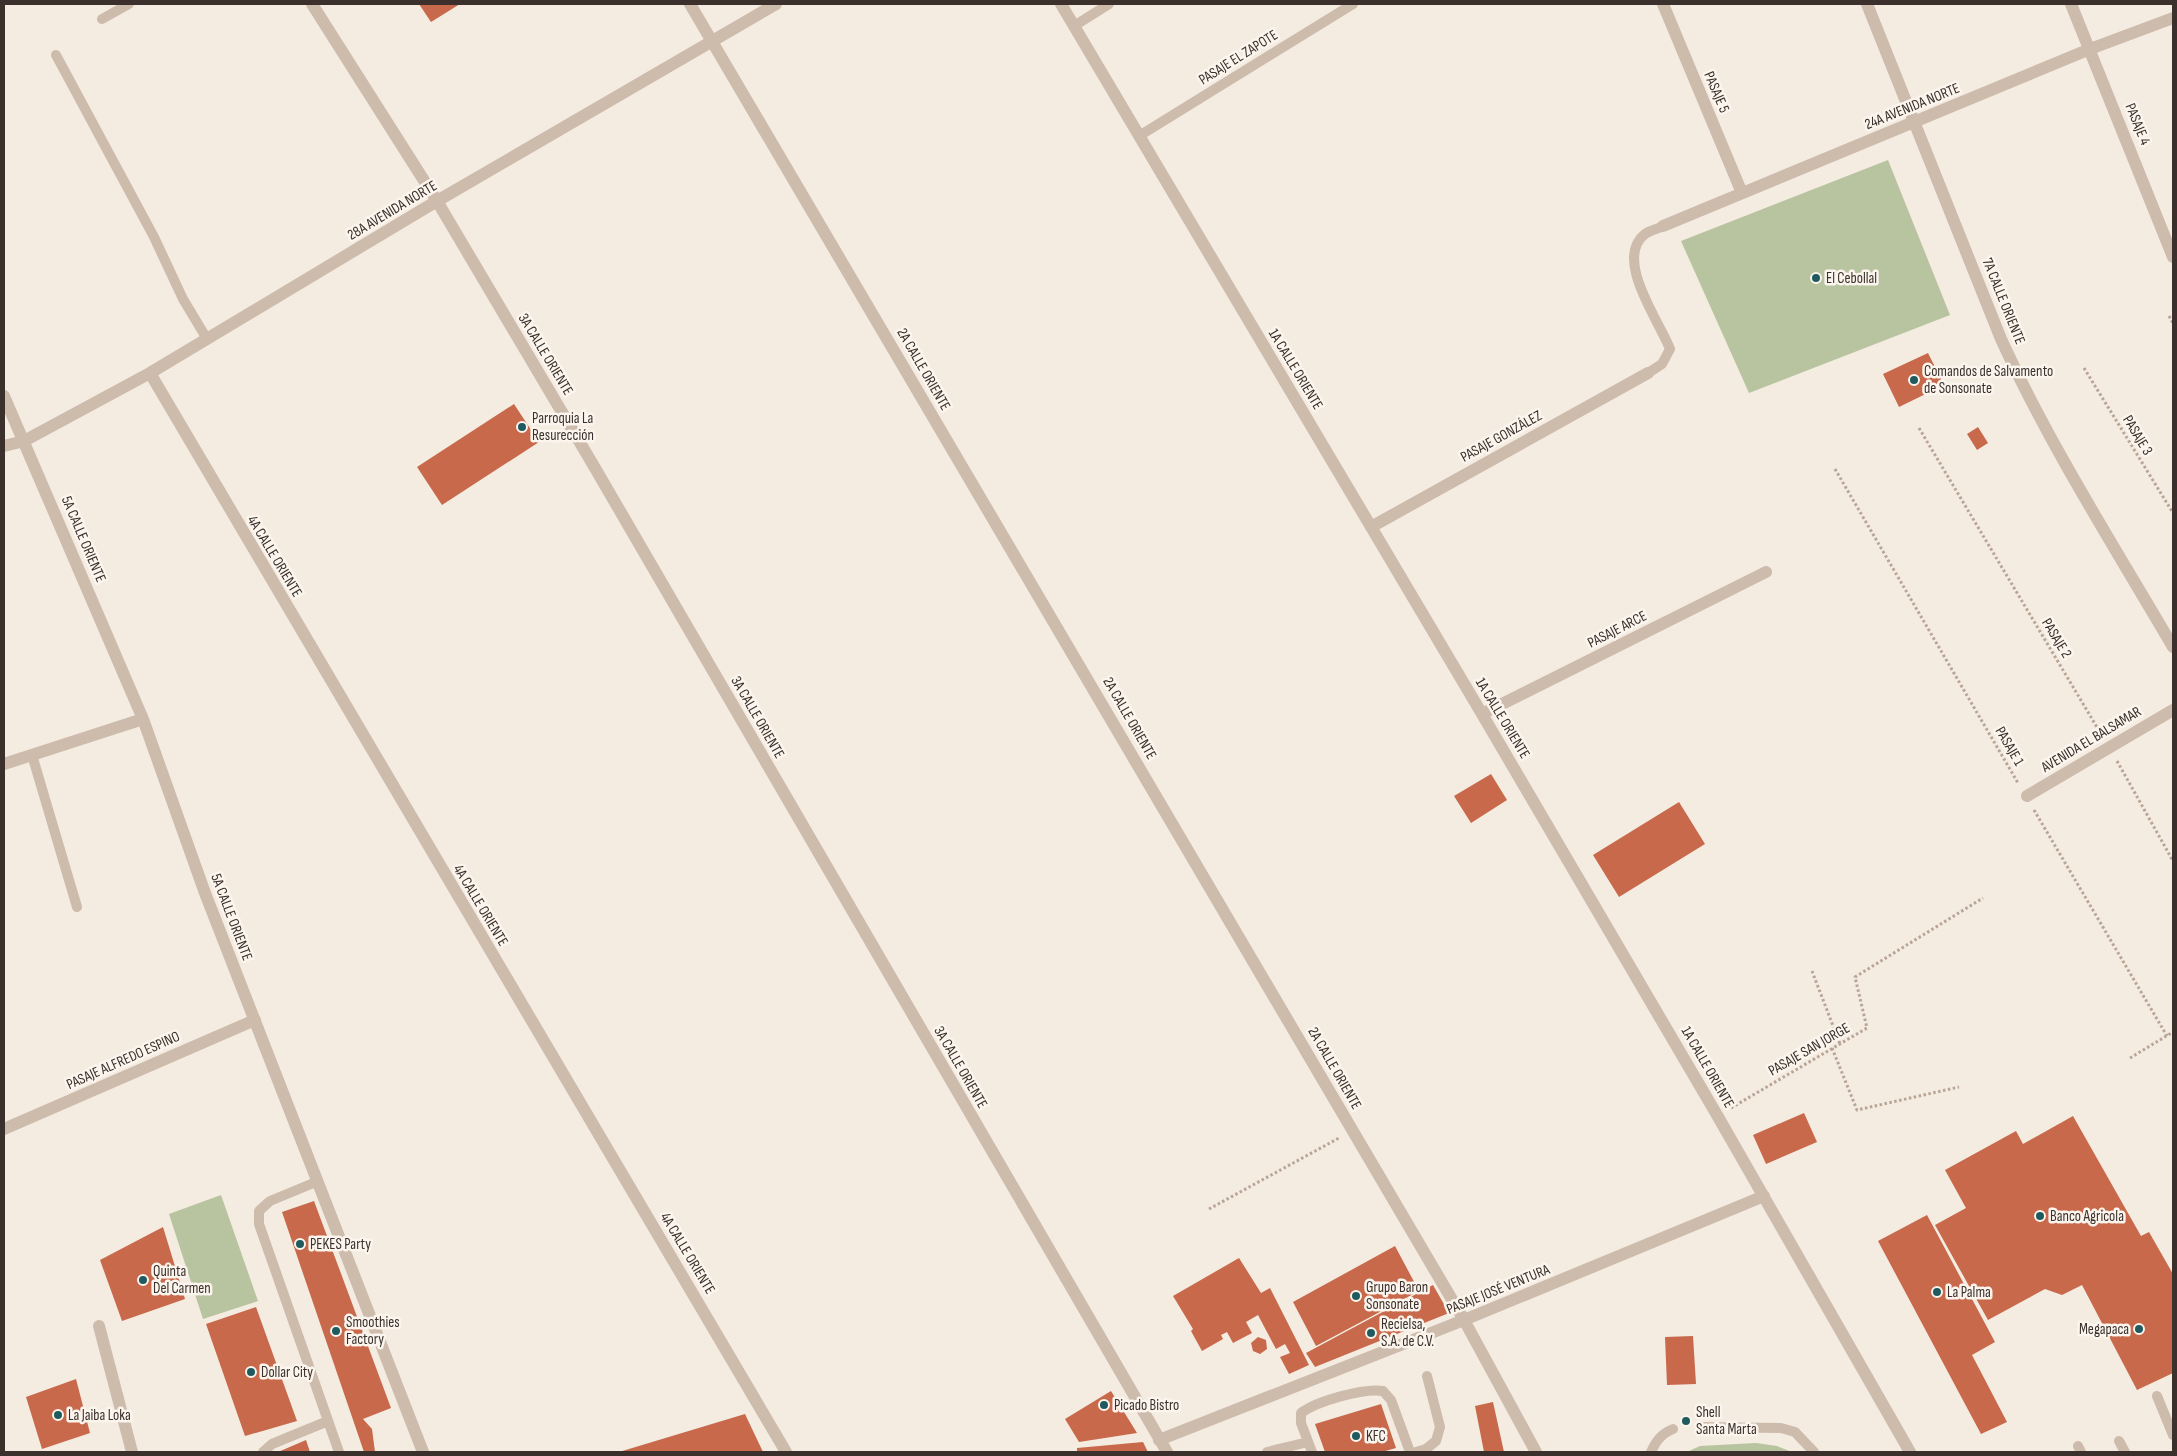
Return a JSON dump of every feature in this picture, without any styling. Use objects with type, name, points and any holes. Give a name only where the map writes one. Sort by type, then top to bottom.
[{"type":"street","name":"3A CALLE ORIENTE","points":[[312,4],[437,201],[600,477],[1167,1452]]},
{"type":"street","name":"2A CALLE ORIENTE","points":[[690,4],[1464,1320],[1536,1452]]},
{"type":"street","name":"28A AVENIDA NORTE","points":[[4,446],[24,441],[150,373],[437,201],[776,4]]},
{"type":"street","name":"1A CALLE ORIENTE","points":[[1061,4],[1482,714],[1764,1196],[1910,1452]]},
{"type":"street","name":"PASAJE 5","points":[[1663,4],[1742,193]]},
{"type":"street","name":"7A CALLE ORIENTE","points":[[1867,4],[1916,122],[2001,339],[2024,390],[2173,647]]},
{"type":"street","name":"PASAJE 4","points":[[2071,4],[2173,257]]},
{"type":"street","name":"24A AVENIDA NORTE","points":[[1663,226],[2090,49],[2173,18]]},
{"type":"street","name":"4A CALLE ORIENTE","points":[[150,373],[786,1452]]},
{"type":"street","name":"PASAJE GONZÁLEZ","points":[[1370,527],[1648,373]]},
{"type":"street","name":"5A CALLE ORIENTE","points":[[4,396],[143,719],[204,893],[423,1452]]},
{"type":"street","name":"PASAJE ARCE","points":[[1482,714],[1766,572]]},
{"type":"street","name":"AVENIDA EL BALSAMAR","points":[[2026,796],[2173,710]]},
{"type":"street","points":[[4,764],[143,719]]},
{"type":"street","name":"PASAJE ALFREDO ESPINO","points":[[4,1129],[255,1020]]},
{"type":"street","name":"PASAJE JOSÉ VENTURA","points":[[1159,1440],[1464,1320],[1764,1196]]},
{"type":"street","points":[[99,1326],[132,1452]]},
{"type":"lane","points":[[102,19],[129,4]]},
{"type":"lane","points":[[1074,26],[1110,4]]},
{"type":"lane","name":"PASAJE EL ZAPOTE","points":[[1139,136],[1353,4]]},
{"type":"lane","points":[[56,56],[154,237],[183,299],[207,339]]},
{"type":"lane","points":[[1648,373],[1662,364],[1670,349],[1641,290],[1634,268],[1636,248],[1645,234],[1663,226]]},
{"type":"lane","points":[[32,755],[77,907]]},
{"type":"lane","points":[[316,1182],[270,1202],[259,1211],[259,1224],[339,1452]]},
{"type":"lane","points":[[1416,1452],[1426,1449],[1436,1441],[1440,1427],[1427,1376]]},
{"type":"lane","points":[[1312,1452],[1301,1423],[1302,1413],[1310,1407],[1372,1389],[1383,1390],[1391,1400],[1410,1452]]},
{"type":"lane","points":[[2157,1396],[2173,1435]]},
{"type":"lane","points":[[263,1452],[272,1444],[328,1421]]},
{"type":"lane","points":[[1700,1426],[1781,1428],[1795,1432],[1814,1452]]},
{"type":"lane","points":[[1651,1452],[1657,1440],[1664,1433],[1673,1429]]},
{"type":"lane","points":[[2119,1441],[2125,1452]]},
{"type":"lane","points":[[1267,1452],[1308,1442]]},
{"type":"path","points":[[2169,316],[2173,324]]},
{"type":"path","name":"PASAJE 3","points":[[2084,368],[2173,513]]},
{"type":"path","name":"PASAJE 2","points":[[1919,428],[2109,747],[2173,861]]},
{"type":"path","name":"PASAJE 1","points":[[1835,469],[2167,1036]]},
{"type":"path","name":"PASAJE SAN JORGE","points":[[1717,1116],[1867,1028],[1855,977],[1983,898]]},
{"type":"path","points":[[1812,970],[1840,1044]]},
{"type":"path","points":[[2130,1058],[2173,1032]]},
{"type":"path","points":[[1832,1048],[1857,1110],[1959,1088]]},
{"type":"path","points":[[1209,1209],[1353,1131]]},
{"type":"green space","name":"El Cebollal","points":[[1888,160],[1950,315],[1749,393],[1681,241]]},
{"type":"green space","points":[[221,1195],[258,1301],[203,1319],[169,1214]]},
{"type":"green space","points":[[1756,1443],[1777,1446],[1792,1452],[1687,1452],[1700,1446]]},
{"type":"building","points":[[419,4],[460,4],[431,22]]},
{"type":"building","name":"Comandos de Salvamento de Sonsonate","points":[[1928,353],[1944,385],[1899,407],[1883,374]]},
{"type":"building","points":[[514,404],[539,442],[442,505],[417,467]]},
{"type":"building","points":[[1978,427],[1988,443],[1977,450],[1967,434]]},
{"type":"building","points":[[1491,774],[1507,800],[1471,823],[1454,796]]},
{"type":"building","points":[[1679,802],[1705,844],[1619,897],[1593,855]]},
{"type":"building","points":[[1804,1113],[1817,1142],[1766,1164],[1753,1135]]},
{"type":"building","name":"Banco Agricola","points":[[2073,1116],[2141,1236],[2149,1232],[2173,1274],[2173,1373],[2137,1390],[2082,1285],[2062,1295],[2045,1289],[1988,1320],[1935,1225],[1966,1208],[1945,1170],[2016,1131],[2023,1144]]},
{"type":"building","points":[[314,1201],[391,1408],[363,1419],[372,1429],[375,1452],[364,1452],[282,1212]]},
{"type":"building","name":"La Palma","points":[[1927,1215],[1995,1342],[1972,1355],[2007,1422],[1981,1434],[1878,1241]]},
{"type":"building","name":"Quinta Del Carmen","points":[[163,1227],[185,1299],[122,1321],[100,1260]]},
{"type":"building","name":"Grupo Baron Sonsonate","points":[[1395,1246],[1419,1291],[1316,1346],[1293,1302]]},
{"type":"building","points":[[1239,1258],[1261,1293],[1270,1288],[1309,1365],[1289,1374],[1280,1357],[1290,1353],[1285,1344],[1276,1349],[1258,1315],[1246,1322],[1252,1333],[1233,1343],[1227,1332],[1221,1335],[1223,1339],[1202,1351],[1191,1331],[1193,1329],[1173,1296]]},
{"type":"building","name":"Recielsa, S.A. de C.V.","points":[[1433,1285],[1449,1313],[1315,1367],[1306,1353]]},
{"type":"building","name":"Dollar City","points":[[256,1307],[297,1421],[245,1436],[206,1324]]},
{"type":"building","points":[[1693,1336],[1696,1384],[1667,1385],[1665,1337]]},
{"type":"building","points":[[1258,1337],[1266,1340],[1267,1349],[1260,1354],[1253,1351],[1251,1343]]},
{"type":"building","name":"La Jaiba Loka","points":[[76,1379],[90,1433],[42,1449],[26,1397]]},
{"type":"building","name":"Picado Bistro","points":[[1111,1391],[1137,1433],[1079,1442],[1065,1419]]},
{"type":"building","points":[[1493,1402],[1504,1452],[1484,1452],[1475,1406]]},
{"type":"building","name":"KFC","points":[[1381,1404],[1396,1448],[1382,1452],[1325,1452],[1315,1424]]},
{"type":"building","points":[[745,1414],[763,1452],[619,1452]]},
{"type":"building","points":[[306,1440],[310,1452],[278,1452]]},
{"type":"building","points":[[1143,1442],[1148,1452],[1077,1452],[1077,1448]]},
{"type":"place","name":"El Cebollal","points":[[1816,278]]},
{"type":"place","name":"Comandos de Salvamento de Sonsonate","points":[[1914,380]]},
{"type":"place","name":"Parroquia La Resurección","points":[[522,427]]},
{"type":"place","name":"Banco Agricola","points":[[2040,1216]]},
{"type":"place","name":"PEKES Party","points":[[300,1244]]},
{"type":"place","name":"Quinta Del Carmen","points":[[143,1280]]},
{"type":"place","name":"La Palma","points":[[1937,1292]]},
{"type":"place","name":"Grupo Baron Sonsonate","points":[[1356,1296]]},
{"type":"place","name":"Megapaca","points":[[2139,1329]]},
{"type":"place","name":"Smoothies Factory","points":[[336,1331]]},
{"type":"place","name":"Recielsa, S.A. de C.V.","points":[[1371,1333]]},
{"type":"place","name":"Dollar City","points":[[251,1372]]},
{"type":"place","name":"Picado Bistro","points":[[1104,1405]]},
{"type":"place","name":"La Jaiba Loka","points":[[58,1415]]},
{"type":"place","name":"Shell Santa Marta","points":[[1686,1421]]},
{"type":"place","name":"KFC","points":[[1356,1436]]}]
